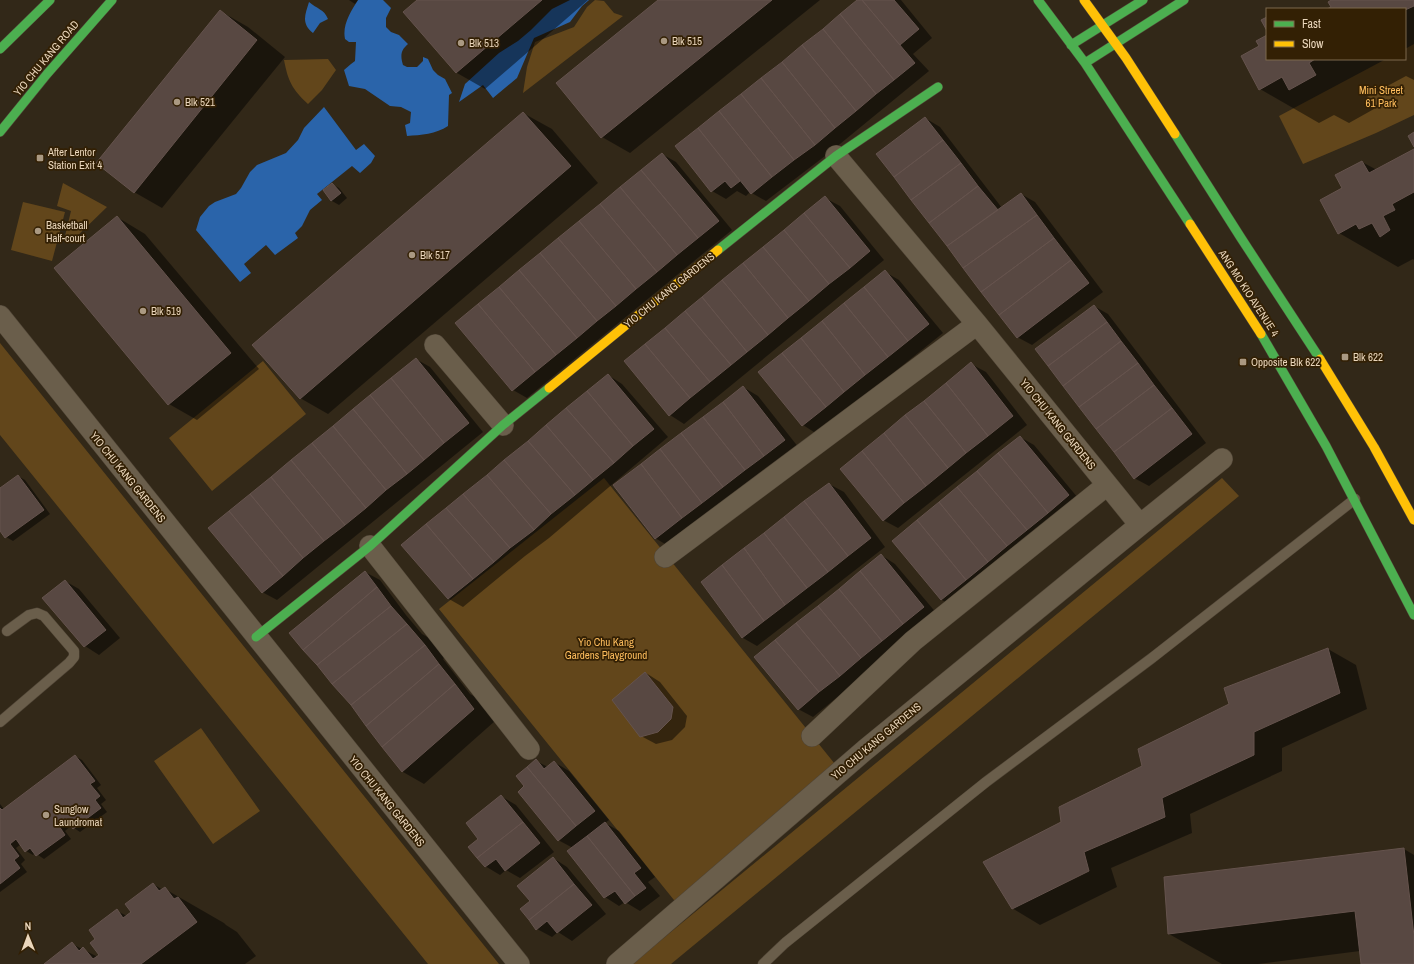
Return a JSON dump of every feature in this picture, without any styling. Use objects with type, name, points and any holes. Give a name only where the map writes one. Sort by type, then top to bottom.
[{"type":"main road","points":[[0,49],[50,0]]},
{"type":"main road","name":"YIO CHU KANG ROAD","points":[[0,132],[47,74],[112,0]]},
{"type":"main road","name":"ANG MO KIO AVENUE 4","points":[[1038,0],[1085,63],[1269,347],[1297,394],[1355,499],[1414,615]]},
{"type":"main road","name":"ANG MO KIO AVENUE 4","points":[[1084,0],[1117,44],[1343,395],[1394,481],[1414,520]]},
{"type":"main road","points":[[1071,45],[1142,0]]},
{"type":"main road","points":[[1085,63],[1184,0]]},
{"type":"main road","name":"YIO CHU KANG GARDENS","points":[[256,637],[370,546],[503,425],[836,156],[938,88]]},
{"type":"street","name":"YIO CHU KANG GARDENS","points":[[836,156],[977,324],[1140,524]]},
{"type":"street","name":"YIO CHU KANG GARDENS","points":[[0,316],[518,964]]},
{"type":"street","points":[[665,557],[977,324]]},
{"type":"street","points":[[435,345],[503,425]]},
{"type":"street","name":"YIO CHU KANG GARDENS","points":[[617,964],[865,750],[1140,524],[1222,459]]},
{"type":"street","points":[[812,736],[914,641],[1107,485]]},
{"type":"street","points":[[370,546],[529,749]]},
{"type":"lane","points":[[763,964],[792,938],[986,782],[1152,658],[1355,499]]},
{"type":"lane","points":[[0,722],[74,658],[74,651],[44,616],[37,612],[29,615],[7,631]]},
{"type":"green space","points":[[595,0],[604,1],[614,13],[623,16],[523,93],[527,67],[535,42],[574,27],[587,7]]},
{"type":"green space","name":"Mini Street 61 Park","points":[[1414,44],[1414,115],[1303,164],[1279,116],[1384,60],[1406,60],[1406,48]]},
{"type":"green space","points":[[328,59],[336,70],[322,90],[308,104],[294,89],[287,74],[284,60]]},
{"type":"green space","points":[[63,183],[107,207],[70,243],[64,240],[71,211],[57,206]]},
{"type":"green space","name":"Basketball Half-court","points":[[23,202],[65,212],[52,261],[11,250]]},
{"type":"green space","points":[[0,343],[499,964],[428,964],[0,435]]},
{"type":"green space","points":[[263,361],[306,414],[212,491],[169,438]]},
{"type":"green space","name":"Yio Chu Kang Gardens Playground","points":[[604,478],[843,774],[678,905],[439,609]]},
{"type":"green space","points":[[1222,478],[1239,496],[671,964],[632,964]]},
{"type":"green space","points":[[201,728],[260,811],[213,844],[154,761]]},
{"type":"water","points":[[358,0],[383,0],[391,8],[386,18],[386,27],[391,32],[399,35],[408,44],[402,53],[403,65],[407,67],[417,67],[423,61],[423,57],[428,59],[433,70],[438,75],[445,79],[452,93],[449,95],[448,126],[423,135],[407,136],[405,125],[410,123],[411,112],[401,107],[390,106],[365,89],[349,86],[344,70],[355,61],[356,42],[349,42],[345,39],[344,34],[348,18]]},
{"type":"water","points":[[570,0],[589,0],[582,6],[570,22],[534,38],[517,78],[493,98],[483,85],[459,102],[465,84],[499,53],[518,41],[531,30],[552,9]]},
{"type":"water","points":[[309,2],[322,11],[328,19],[320,23],[313,33],[305,22],[305,15]]},
{"type":"water","points":[[324,107],[356,150],[364,144],[375,156],[371,163],[360,173],[352,166],[317,194],[322,200],[310,210],[302,226],[295,233],[298,238],[275,255],[266,245],[244,264],[251,273],[240,282],[196,230],[200,217],[209,206],[215,202],[236,194],[250,172],[257,165],[286,153],[298,140],[304,128]]},
{"type":"building","name":"Blk 513","points":[[417,0],[542,0],[456,73],[403,12]]},
{"type":"building","name":"Blk 515","points":[[658,0],[772,0],[601,138],[556,83]]},
{"type":"building","points":[[857,0],[862,0],[915,63],[894,80],[840,14]]},
{"type":"building","points":[[862,0],[894,0],[919,29],[900,45]]},
{"type":"building","points":[[1331,0],[1414,0],[1414,6],[1406,10],[1406,8],[1329,8],[1331,7],[1328,2]]},
{"type":"building","name":"Blk 521","points":[[220,10],[257,40],[134,193],[96,163]]},
{"type":"building","points":[[840,14],[894,80],[876,94],[823,29]]},
{"type":"building","points":[[1266,18],[1266,29],[1261,20]]},
{"type":"building","points":[[823,29],[876,94],[856,111],[802,45]]},
{"type":"building","points":[[1266,36],[1266,60],[1314,60],[1309,63],[1316,75],[1289,90],[1282,77],[1259,90],[1241,56],[1259,46],[1256,41]]},
{"type":"building","points":[[802,45],[856,111],[835,128],[782,62]]},
{"type":"building","points":[[782,62],[835,128],[815,145],[761,78]]},
{"type":"building","points":[[761,78],[815,145],[794,160],[741,94]]},
{"type":"building","points":[[741,94],[794,160],[772,177],[719,111]]},
{"type":"building","points":[[719,111],[772,177],[751,194],[698,128]]},
{"type":"building","name":"Blk 517","points":[[523,112],[571,166],[300,399],[252,345]]},
{"type":"building","points":[[925,117],[943,140],[894,177],[876,154]]},
{"type":"building","points":[[698,128],[740,181],[731,188],[725,181],[711,192],[675,146]]},
{"type":"building","points":[[1414,132],[1414,147],[1408,136]]},
{"type":"building","points":[[943,140],[961,163],[911,200],[894,177]]},
{"type":"building","points":[[1414,149],[1414,192],[1392,204],[1395,210],[1383,216],[1390,230],[1380,237],[1372,223],[1359,229],[1356,224],[1338,234],[1320,200],[1342,188],[1335,175],[1362,161],[1369,173]]},
{"type":"building","points":[[662,153],[719,221],[698,238],[641,170]]},
{"type":"building","points":[[961,163],[978,186],[929,223],[911,200]]},
{"type":"building","points":[[641,170],[698,238],[677,255],[620,187]]},
{"type":"building","points":[[332,183],[341,193],[331,201],[323,190]]},
{"type":"building","points":[[978,186],[998,210],[947,246],[929,223]]},
{"type":"building","points":[[620,187],[677,255],[657,272],[600,204]]},
{"type":"building","points":[[1021,193],[1037,215],[963,268],[947,246]]},
{"type":"building","points":[[825,196],[870,251],[850,268],[804,213]]},
{"type":"building","points":[[600,204],[657,272],[636,289],[579,221]]},
{"type":"building","points":[[804,213],[850,268],[829,284],[784,230]]},
{"type":"building","points":[[1037,215],[1054,238],[981,292],[963,268]]},
{"type":"building","name":"Blk 519","points":[[117,216],[231,353],[168,405],[54,268]]},
{"type":"building","points":[[579,221],[636,289],[616,306],[558,238]]},
{"type":"building","points":[[784,230],[829,284],[809,301],[763,247]]},
{"type":"building","points":[[558,238],[616,306],[597,321],[540,253]]},
{"type":"building","points":[[1054,238],[1071,260],[999,315],[981,292]]},
{"type":"building","points":[[763,247],[809,301],[788,318],[743,263]]},
{"type":"building","points":[[540,253],[597,321],[577,338],[519,270]]},
{"type":"building","points":[[1071,260],[1089,283],[1017,338],[999,315]]},
{"type":"building","points":[[743,263],[788,318],[768,335],[722,280]]},
{"type":"building","points":[[519,270],[577,338],[556,355],[499,287]]},
{"type":"building","points":[[885,270],[929,324],[908,341],[864,287]]},
{"type":"building","points":[[722,280],[768,335],[747,352],[702,297]]},
{"type":"building","points":[[499,287],[556,355],[535,372],[478,304]]},
{"type":"building","points":[[864,287],[908,341],[888,357],[844,303]]},
{"type":"building","points":[[702,297],[747,352],[731,365],[685,311]]},
{"type":"building","points":[[844,303],[888,357],[865,375],[822,321]]},
{"type":"building","points":[[478,304],[535,372],[512,391],[455,323]]},
{"type":"building","points":[[1094,305],[1107,322],[1048,366],[1035,349]]},
{"type":"building","points":[[685,311],[731,365],[710,382],[665,328]]},
{"type":"building","points":[[822,321],[865,375],[844,392],[801,338]]},
{"type":"building","points":[[1107,322],[1121,341],[1063,386],[1048,366]]},
{"type":"building","points":[[665,328],[710,382],[690,398],[645,344]]},
{"type":"building","points":[[801,338],[844,392],[826,407],[782,353]]},
{"type":"building","points":[[1121,341],[1138,363],[1079,407],[1063,386]]},
{"type":"building","points":[[645,344],[690,398],[669,416],[624,361]]},
{"type":"building","points":[[782,353],[826,407],[802,426],[758,372]]},
{"type":"building","points":[[416,358],[469,423],[444,443],[391,378]]},
{"type":"building","points":[[971,362],[1013,416],[988,436],[946,383]]},
{"type":"building","points":[[1138,363],[1154,385],[1096,429],[1079,407]]},
{"type":"building","points":[[608,374],[654,429],[633,446],[587,391]]},
{"type":"building","points":[[391,378],[444,443],[424,460],[370,395]]},
{"type":"building","points":[[946,383],[988,436],[966,453],[924,401]]},
{"type":"building","points":[[1154,385],[1172,408],[1114,452],[1096,429]]},
{"type":"building","points":[[743,386],[785,440],[764,456],[723,402]]},
{"type":"building","points":[[587,391],[633,446],[614,463],[566,408]]},
{"type":"building","points":[[370,395],[424,460],[407,474],[353,409]]},
{"type":"building","points":[[924,401],[966,453],[948,468],[905,415]]},
{"type":"building","points":[[723,402],[764,456],[745,470],[703,417]]},
{"type":"building","points":[[566,408],[614,463],[593,480],[546,425]]},
{"type":"building","points":[[1172,408],[1192,434],[1134,479],[1114,452]]},
{"type":"building","points":[[353,409],[407,474],[386,490],[333,426]]},
{"type":"building","points":[[905,415],[948,468],[926,486],[884,433]]},
{"type":"building","points":[[703,417],[745,470],[723,487],[681,433]]},
{"type":"building","points":[[546,425],[593,480],[575,495],[528,441]]},
{"type":"building","points":[[333,426],[386,490],[366,508],[312,443]]},
{"type":"building","points":[[681,433],[723,487],[702,503],[660,449]]},
{"type":"building","points":[[884,433],[926,486],[904,503],[862,451]]},
{"type":"building","points":[[1020,436],[1069,495],[1048,513],[998,453]]},
{"type":"building","points":[[528,441],[575,495],[551,514],[504,460]]},
{"type":"building","points":[[312,443],[366,508],[345,525],[291,460]]},
{"type":"building","points":[[660,449],[702,503],[682,518],[641,464]]},
{"type":"building","points":[[862,451],[904,503],[883,521],[840,469]]},
{"type":"building","points":[[998,453],[1048,513],[1027,530],[977,471]]},
{"type":"building","points":[[291,460],[345,525],[324,541],[271,477]]},
{"type":"building","points":[[504,460],[551,514],[534,530],[487,475]]},
{"type":"building","points":[[641,464],[682,518],[655,539],[613,485]]},
{"type":"building","points":[[977,471],[1027,530],[1007,546],[957,487]]},
{"type":"building","points":[[18,475],[44,510],[5,538],[0,531],[0,488]]},
{"type":"building","points":[[487,475],[534,530],[510,548],[463,494]]},
{"type":"building","points":[[271,477],[324,541],[303,558],[250,494]]},
{"type":"building","points":[[829,483],[871,538],[848,556],[804,501]]},
{"type":"building","points":[[957,487],[1007,546],[988,562],[939,502]]},
{"type":"building","points":[[250,494],[303,558],[283,576],[229,511]]},
{"type":"building","points":[[463,494],[510,548],[494,562],[446,508]]},
{"type":"building","points":[[804,501],[848,556],[828,572],[784,517]]},
{"type":"building","points":[[939,502],[988,562],[966,580],[917,520]]},
{"type":"building","points":[[446,508],[494,562],[473,579],[426,524]]},
{"type":"building","points":[[229,511],[283,576],[262,593],[208,528]]},
{"type":"building","points":[[784,517],[828,572],[807,588],[764,533]]},
{"type":"building","points":[[917,520],[966,580],[941,600],[892,541]]},
{"type":"building","points":[[426,524],[473,579],[448,599],[401,545]]},
{"type":"building","points":[[764,533],[807,588],[785,605],[744,548]]},
{"type":"building","points":[[744,548],[785,605],[764,621],[722,565]]},
{"type":"building","points":[[881,554],[924,607],[903,624],[860,571]]},
{"type":"building","points":[[722,565],[764,621],[742,638],[701,582]]},
{"type":"building","points":[[365,571],[377,587],[303,650],[289,633]]},
{"type":"building","points":[[860,571],[903,624],[882,641],[839,589]]},
{"type":"building","points":[[65,580],[106,630],[84,647],[42,598]]},
{"type":"building","points":[[377,587],[391,606],[317,665],[303,650]]},
{"type":"building","points":[[839,589],[882,641],[861,658],[818,606]]},
{"type":"building","points":[[391,606],[407,624],[332,684],[317,665]]},
{"type":"building","points":[[818,606],[861,658],[840,676],[796,623]]},
{"type":"building","points":[[796,623],[840,676],[819,692],[775,640]]},
{"type":"building","points":[[407,624],[425,645],[351,705],[332,684]]},
{"type":"building","points":[[775,640],[819,692],[798,710],[754,657]]},
{"type":"building","points":[[425,645],[439,664],[366,726],[351,705]]},
{"type":"building","points":[[1328,648],[1340,693],[1254,732],[1254,755],[1162,798],[1165,817],[1084,852],[1089,871],[1012,909],[983,862],[1061,822],[1059,807],[1142,766],[1138,749],[1229,704],[1224,688]]},
{"type":"building","points":[[439,664],[455,684],[382,747],[366,726]]},
{"type":"building","points":[[645,672],[673,707],[671,719],[658,732],[640,737],[612,700]]},
{"type":"building","points":[[455,684],[474,709],[402,772],[382,747]]},
{"type":"building","name":"Sunglow Laundromat","points":[[75,755],[95,781],[90,784],[100,796],[95,800],[101,808],[73,829],[66,821],[59,826],[65,835],[36,856],[30,848],[25,852],[16,839],[10,844],[19,856],[14,860],[20,868],[0,884],[0,808],[2,810]]},
{"type":"building","points":[[536,759],[544,769],[554,761],[595,811],[576,826],[527,767]]},
{"type":"building","points":[[527,767],[576,826],[558,841],[518,792],[524,786],[516,776]]},
{"type":"building","points":[[501,795],[523,822],[477,858],[468,847],[478,839],[466,823]]},
{"type":"building","points":[[523,822],[540,843],[505,871],[496,859],[485,867],[477,858]]},
{"type":"building","points":[[605,822],[641,868],[634,873],[646,888],[635,896],[587,836]]},
{"type":"building","points":[[587,836],[635,896],[625,904],[615,891],[604,898],[567,851]]},
{"type":"building","points":[[1404,848],[1414,936],[1414,964],[1361,964],[1355,911],[1168,934],[1164,877]]},
{"type":"building","points":[[553,857],[574,884],[529,920],[520,909],[530,901],[517,886]]},
{"type":"building","points":[[153,883],[159,891],[165,887],[174,899],[178,897],[197,922],[141,964],[44,964],[72,942],[79,951],[83,947],[93,959],[99,955],[90,943],[95,939],[89,930],[117,909],[123,918],[131,912],[125,904]]},
{"type":"building","points":[[574,884],[592,905],[557,933],[547,921],[536,930],[529,920]]},
{"type":"traffic: fast","points":[[0,49],[50,0]]},
{"type":"traffic: fast","points":[[0,132],[47,74],[112,0]]},
{"type":"traffic: fast","points":[[1038,0],[1085,63],[1190,224]]},
{"type":"traffic: fast","points":[[1071,45],[1143,0]]},
{"type":"traffic: fast","points":[[1085,63],[1184,0]]},
{"type":"traffic: fast","points":[[718,250],[836,156],[938,87]]},
{"type":"traffic: fast","points":[[1175,134],[1320,359]]},
{"type":"traffic: fast","points":[[1261,334],[1326,446],[1414,615]]},
{"type":"traffic: fast","points":[[256,637],[370,546],[503,425],[549,388]]},
{"type":"traffic: slow","points":[[1084,0],[1126,58],[1175,134]]},
{"type":"traffic: slow","points":[[1190,224],[1261,334]]},
{"type":"traffic: slow","points":[[549,388],[718,250]]},
{"type":"traffic: slow","points":[[1320,359],[1374,447],[1414,520]]},
{"type":"place","name":"Blk 515","points":[[664,41]]},
{"type":"place","name":"Blk 513","points":[[461,43]]},
{"type":"place","name":"Blk 521","points":[[177,102]]},
{"type":"place","name":"After Lentor Station Exit 4","points":[[40,158]]},
{"type":"place","name":"Basketball Half-court","points":[[38,231]]},
{"type":"place","name":"Blk 517","points":[[412,255]]},
{"type":"place","name":"Blk 519","points":[[143,311]]},
{"type":"place","name":"Blk 622","points":[[1345,357]]},
{"type":"place","name":"Opposite Blk 622","points":[[1243,362]]},
{"type":"place","name":"Sunglow Laundromat","points":[[46,815]]}]
